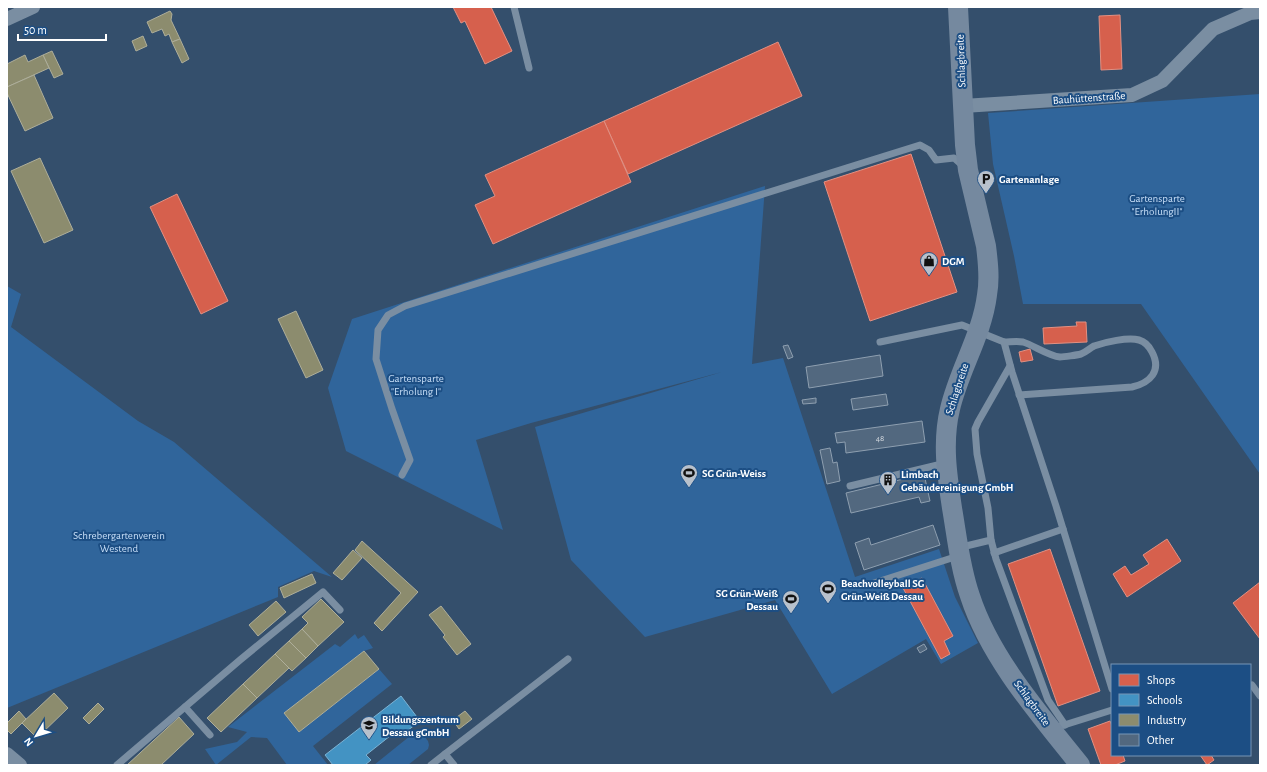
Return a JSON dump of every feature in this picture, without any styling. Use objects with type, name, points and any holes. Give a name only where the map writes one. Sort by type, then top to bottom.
[{"type":"street","points":[[7,19],[33,7]]},
{"type":"street","name":"Schlagbreite","points":[[958,7],[962,106],[968,170],[983,230],[988,259],[987,296],[978,331],[950,408],[946,431],[946,463],[959,551],[970,596],[991,642],[1014,678],[1060,729],[1080,765]]},
{"type":"street","name":"Bauhüttenstraße","points":[[962,106],[1132,95],[1162,81],[1213,30],[1250,13],[1260,12]]},
{"type":"street","points":[[7,754],[20,765]]},
{"type":"lane","points":[[514,7],[529,68]]},
{"type":"lane","points":[[402,475],[410,460],[376,359],[378,330],[388,315],[405,306],[920,145],[929,150],[936,160],[954,158],[968,170]]},
{"type":"lane","points":[[880,342],[962,325],[1004,342],[1022,342],[1060,357],[1081,354],[1095,346],[1108,342],[1138,340],[1146,342],[1156,362],[1154,373],[1141,385],[1019,396]]},
{"type":"lane","points":[[1004,342],[1019,396],[1063,529],[1111,686]]},
{"type":"lane","points":[[1010,366],[975,429],[977,454],[988,508],[991,540],[994,553],[1017,618],[1060,729],[1111,710]]},
{"type":"lane","points":[[850,486],[946,463]]},
{"type":"lane","points":[[994,553],[1063,529]]},
{"type":"lane","points":[[874,583],[959,551],[966,546],[991,540]]},
{"type":"lane","points":[[117,765],[240,660],[323,592],[340,610]]},
{"type":"lane","points":[[431,765],[568,659]]},
{"type":"lane","points":[[1252,685],[1260,696]]},
{"type":"lane","points":[[185,707],[210,735]]},
{"type":"lane","points":[[445,754],[454,765]]},
{"type":"green space","name":"Gartensparte \"ErholungII\"","points":[[1260,94],[1260,474],[1141,304],[1023,304],[1014,256],[993,164],[988,113]]},
{"type":"green space","name":"Gartensparte \"Erholung I\"","points":[[765,186],[752,364],[783,358],[855,577],[939,549],[955,597],[978,643],[941,664],[926,639],[832,694],[775,600],[645,637],[571,560],[535,427],[722,372],[531,423],[476,440],[503,530],[346,451],[328,388],[352,319]]},
{"type":"green space","name":"Schrebergartenverein Westend","points":[[7,286],[21,294],[11,327],[138,421],[174,442],[332,577],[314,571],[278,587],[278,597],[7,708]]},
{"type":"green space","points":[[355,634],[358,639],[364,635],[373,648],[364,651],[285,713],[299,732],[379,669],[392,684],[313,746],[328,765],[287,765],[267,738],[251,737],[216,765],[205,749],[237,742],[247,732],[228,727],[335,644],[340,647]]},
{"type":"green space","points":[[417,733],[424,736],[428,741],[428,749],[408,765],[374,765],[410,736]]},
{"type":"building: Shops","points":[[453,7],[491,7],[512,51],[485,64],[465,21],[461,23]]},
{"type":"building: Shops","points":[[1120,15],[1122,69],[1101,70],[1099,16]]},
{"type":"building: Shops","points":[[778,42],[802,96],[628,174],[604,121]]},
{"type":"building: Shops","points":[[604,121],[631,182],[493,244],[475,205],[495,196],[485,175]]},
{"type":"building: Shops","points":[[911,154],[957,292],[870,321],[824,182]]},
{"type":"building: Shops","points":[[177,194],[228,301],[201,314],[150,207]]},
{"type":"building: Shops","points":[[1076,322],[1086,322],[1087,342],[1044,344],[1043,328],[1077,326]]},
{"type":"building: Shops","points":[[1030,349],[1033,360],[1021,362],[1019,352]]},
{"type":"building: Shops","points":[[1167,539],[1181,561],[1127,597],[1113,574],[1125,566],[1131,575],[1149,564],[1143,555]]},
{"type":"building: Shops","points":[[1050,549],[1100,691],[1058,706],[1008,564]]},
{"type":"building: Shops","points":[[922,578],[953,636],[944,641],[950,654],[941,659],[903,588]]},
{"type":"building: Shops","points":[[1260,582],[1260,639],[1233,603]]},
{"type":"building: Shops","points":[[1110,721],[1111,756],[1123,756],[1125,761],[1115,765],[1101,765],[1088,729]]},
{"type":"building: Shops","points":[[1201,756],[1212,756],[1214,760],[1207,765]]},
{"type":"building: Schools","points":[[401,696],[420,721],[399,737],[395,732],[366,755],[371,760],[365,765],[333,765],[325,755]]},
{"type":"building: Industry","points":[[170,11],[172,14],[171,20],[180,39],[172,42],[169,34],[165,36],[162,29],[152,33],[147,22]]},
{"type":"building: Industry","points":[[143,36],[147,46],[136,51],[132,41]]},
{"type":"building: Industry","points":[[180,39],[189,59],[182,63],[172,42]]},
{"type":"building: Industry","points":[[52,51],[63,74],[54,78],[43,55]]},
{"type":"building: Industry","points":[[25,55],[28,62],[43,55],[49,68],[7,87],[7,64]]},
{"type":"building: Industry","points":[[34,75],[53,118],[25,131],[7,93],[7,87]]},
{"type":"building: Industry","points":[[40,158],[73,230],[44,243],[11,171]]},
{"type":"building: Industry","points":[[296,311],[323,370],[306,378],[278,319]]},
{"type":"building: Industry","points":[[362,541],[418,592],[382,631],[374,623],[401,593],[355,550]]},
{"type":"building: Industry","points":[[353,550],[362,558],[342,580],[333,573]]},
{"type":"building: Industry","points":[[312,574],[316,583],[284,598],[280,588]]},
{"type":"building: Industry","points":[[321,599],[344,622],[318,646],[302,629],[308,623],[302,617]]},
{"type":"building: Industry","points":[[276,601],[286,612],[258,636],[249,625]]},
{"type":"building: Industry","points":[[441,606],[471,644],[457,655],[443,637],[445,635],[429,615]]},
{"type":"building: Industry","points":[[302,629],[318,646],[306,658],[289,641]]},
{"type":"building: Industry","points":[[289,641],[306,658],[292,671],[275,654]]},
{"type":"building: Industry","points":[[364,651],[379,669],[299,732],[284,713]]},
{"type":"building: Industry","points":[[275,654],[289,668],[257,698],[243,684]]},
{"type":"building: Industry","points":[[243,684],[257,698],[221,732],[207,718]]},
{"type":"building: Industry","points":[[54,693],[68,708],[37,738],[22,723]]},
{"type":"building: Industry","points":[[98,703],[104,709],[89,724],[83,718]]},
{"type":"building: Industry","points":[[19,711],[26,719],[11,734],[7,730],[7,723]]},
{"type":"building: Industry","points":[[465,711],[472,719],[459,729],[453,720]]},
{"type":"building: Industry","points":[[179,717],[194,734],[161,765],[127,765]]},
{"type":"building: Other","points":[[788,345],[793,357],[788,359],[783,346]]},
{"type":"building: Other","points":[[880,355],[883,376],[809,388],[806,367]]},
{"type":"building: Other","points":[[886,394],[888,405],[853,410],[851,399]]},
{"type":"building: Other","points":[[816,398],[816,403],[803,404],[802,400]]},
{"type":"building: Other","points":[[922,421],[925,442],[846,453],[845,442],[837,443],[835,433]]},
{"type":"building: Other","points":[[830,448],[833,463],[837,462],[840,481],[827,484],[820,450]]},
{"type":"building: Other","name":"Limbach Gebäudereinigung GmbH","points":[[924,474],[930,501],[921,503],[919,497],[851,513],[846,493]]},
{"type":"building: Other","points":[[933,525],[940,545],[864,570],[855,543],[869,538],[871,545]]},
{"type":"building: Other","points":[[924,644],[927,649],[920,653],[917,648]]},
{"type":"place","name":"Gartenanlage","points":[[986,194]]},
{"type":"place","name":"DGM","points":[[929,276]]},
{"type":"place","name":"SG Grün-Weiss","points":[[689,488]]},
{"type":"place","name":"Limbach Gebäudereinigung GmbH","points":[[888,495]]},
{"type":"place","name":"Beachvolleyball SG Grün-Weiß Dessau","points":[[828,604]]},
{"type":"place","name":"SG Grün-Weiß Dessau","points":[[791,614]]},
{"type":"place","name":"Bildungszentrum Dessau gGmbH","points":[[369,740]]}]
